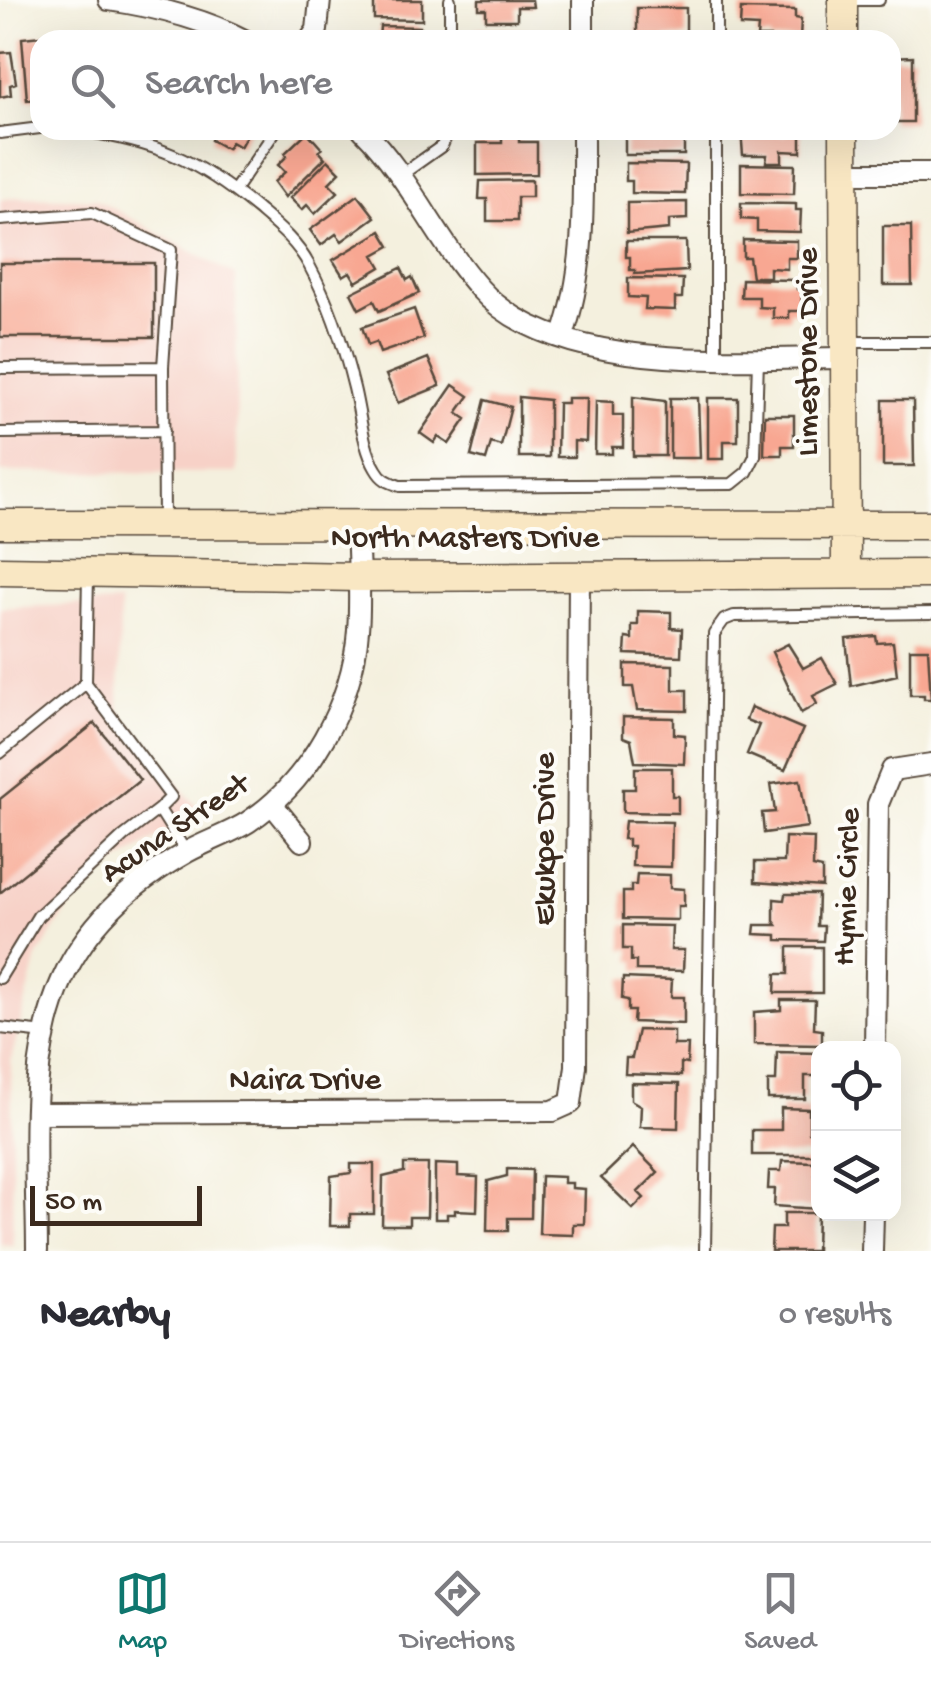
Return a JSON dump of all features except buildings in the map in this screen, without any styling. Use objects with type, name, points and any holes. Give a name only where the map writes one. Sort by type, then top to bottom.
[{"type":"main road","points":[[842,0],[843,30]]},
{"type":"main road","name":"Limestone Drive","points":[[844,140],[846,573]]},
{"type":"main road","name":"North Masters Drive","points":[[0,524],[931,525]]},
{"type":"main road","name":"North Masters Drive","points":[[0,571],[359,577],[931,574]]},
{"type":"street","points":[[109,0],[188,9],[225,30]]},
{"type":"street","points":[[317,30],[320,0]]},
{"type":"street","points":[[583,0],[583,30]]},
{"type":"street","points":[[371,140],[401,175],[431,226],[482,292],[523,322],[595,349],[631,355],[758,358],[844,350]]},
{"type":"street","points":[[562,338],[574,304],[583,231],[583,140]]},
{"type":"street","points":[[845,173],[931,173]]},
{"type":"street","name":"Acuna Street","points":[[37,1251],[37,1114],[45,1033],[60,982],[82,942],[140,883],[186,853],[246,823],[272,804],[306,766],[336,717],[358,633],[357,524]]},
{"type":"street","name":"Ekukpe Drive","points":[[570,1103],[576,1066],[578,574]]},
{"type":"street","name":"Hymie Circle","points":[[875,1041],[878,804],[892,770],[931,764]]},
{"type":"street","points":[[272,804],[302,842]]},
{"type":"street","name":"Naira Drive","points":[[37,1114],[553,1111],[570,1103]]},
{"type":"street","points":[[872,1251],[873,1221]]},
{"type":"lane","points":[[450,0],[450,30]]},
{"type":"lane","points":[[716,0],[716,30]]},
{"type":"lane","points":[[842,0],[880,0]]},
{"type":"lane","points":[[0,134],[30,130]]},
{"type":"lane","points":[[133,140],[190,160],[288,234],[308,264],[348,363],[373,466],[384,480],[400,486],[732,484],[748,472],[755,456],[758,358]]},
{"type":"lane","points":[[234,190],[269,140]]},
{"type":"lane","points":[[401,175],[442,146],[445,140]]},
{"type":"lane","points":[[716,140],[716,357]]},
{"type":"lane","points":[[0,220],[92,213],[171,250],[163,367],[164,524]]},
{"type":"lane","points":[[844,350],[931,342]]},
{"type":"lane","points":[[0,368],[163,367]]},
{"type":"lane","points":[[0,434],[164,431]]},
{"type":"lane","points":[[0,978],[38,916],[171,797],[86,683],[88,574]]},
{"type":"lane","points":[[705,1251],[714,634],[724,620],[734,616],[931,614]]},
{"type":"lane","points":[[0,753],[86,683]]},
{"type":"lane","points":[[160,809],[186,853]]},
{"type":"lane","points":[[0,1028],[45,1033]]},
{"type":"shaded area","points":[[96,199],[236,276],[237,473],[0,472],[0,200]]},
{"type":"shaded area","points":[[120,603],[119,711],[200,811],[85,882],[37,957],[11,1060],[13,1245],[0,1244],[0,608]]}]
